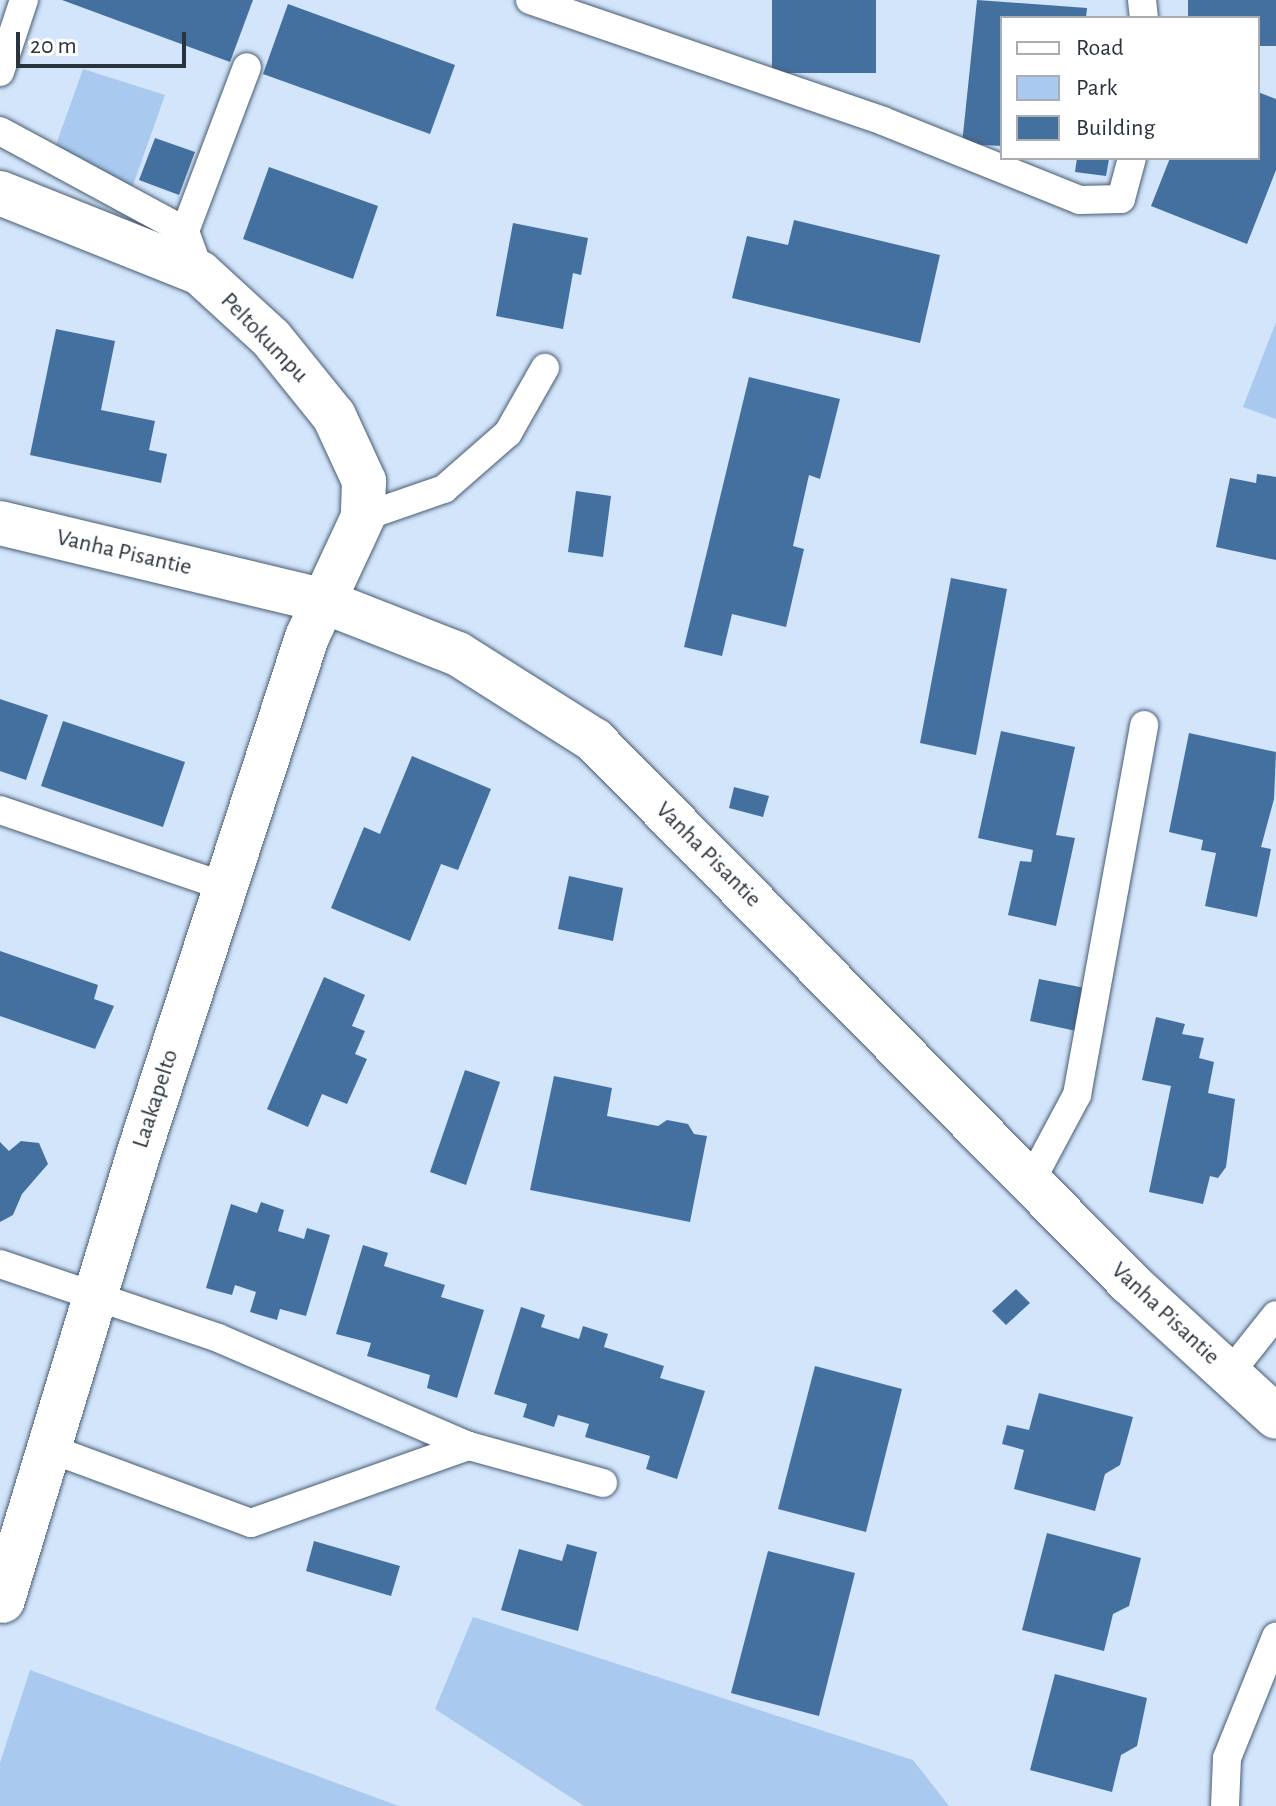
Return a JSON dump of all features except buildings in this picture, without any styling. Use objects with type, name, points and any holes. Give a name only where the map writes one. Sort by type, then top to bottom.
[{"type":"street","name":"Peltokumpu","points":[[0,193],[200,273],[271,338],[334,416],[364,481],[363,517],[320,600]]},
{"type":"street","name":"Vanha Pisantie","points":[[0,523],[320,600],[458,654],[594,740],[1031,1181],[1276,1417]]},
{"type":"street","name":"Laakapelto","points":[[1,1604],[95,1296],[320,600]]},
{"type":"lane","points":[[0,72],[24,0]]},
{"type":"lane","points":[[530,0],[868,115],[1080,200],[1121,199],[1131,160]]},
{"type":"lane","points":[[200,273],[185,231],[247,67]]},
{"type":"lane","points":[[0,131],[185,231]]},
{"type":"lane","points":[[363,517],[444,489],[508,433],[545,368]]},
{"type":"lane","points":[[1031,1181],[1077,1095],[1144,725]]},
{"type":"lane","points":[[0,810],[226,887]]},
{"type":"lane","points":[[0,1264],[218,1338],[469,1446],[603,1483]]},
{"type":"lane","points":[[1229,1374],[1276,1315]]},
{"type":"lane","points":[[48,1448],[251,1523],[469,1446]]},
{"type":"lane","points":[[1225,1806],[1227,1758],[1276,1637]]},
{"type":"green space","points":[[83,69],[165,95],[132,188],[56,145]]},
{"type":"green space","points":[[1276,322],[1276,419],[1243,407]]},
{"type":"green space","points":[[473,1617],[913,1760],[949,1806],[584,1806],[435,1709]]},
{"type":"green space","points":[[30,1670],[400,1806],[0,1806],[0,1763]]}]
